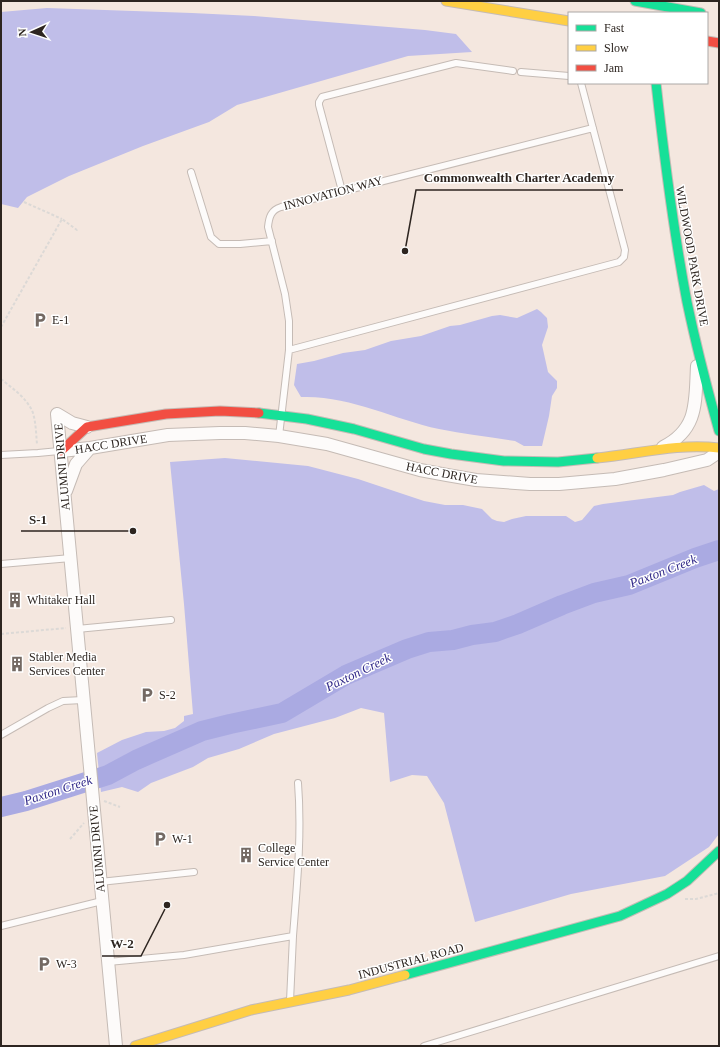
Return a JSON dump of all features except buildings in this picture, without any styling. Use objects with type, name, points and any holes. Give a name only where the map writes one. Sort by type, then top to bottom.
[{"type":"main road","points":[[446,1],[568,21]]},
{"type":"main road","points":[[635,1],[655,6],[694,12]]},
{"type":"main road","points":[[708,41],[719,43]]},
{"type":"main road","name":"WILDWOOD PARK DRIVE","points":[[656,84],[667,180],[689,314],[705,382],[719,431]]},
{"type":"main road","name":"HACC DRIVE","points":[[61,451],[87,427],[139,418],[193,412],[240,412],[282,415],[331,423],[424,449],[504,461],[551,462],[585,460],[611,458],[659,449],[702,446],[719,448]]},
{"type":"main road","name":"INDUSTRIAL ROAD","points":[[135,1046],[251,1010],[349,990],[620,916],[667,894],[687,881],[719,851]]},
{"type":"street","name":"HACC DRIVE","points":[[659,449],[678,438],[685,431],[693,417],[696,402],[698,352]]},
{"type":"street","name":"ALUMNI DRIVE","points":[[87,427],[72,423],[57,414],[71,558],[72,628],[83,700],[89,759],[97,797],[100,882],[116,1046]]},
{"type":"street","name":"HACC DRIVE","points":[[61,451],[90,448],[143,439],[194,434],[245,433],[279,436],[327,444],[413,468],[447,475],[476,480],[530,484],[559,484],[615,479],[664,470],[706,460],[719,452]]},
{"type":"street","points":[[64,496],[76,464],[90,448]]},
{"type":"lane","points":[[342,191],[319,102],[322,97],[456,63],[513,71]]},
{"type":"lane","points":[[521,72],[568,76]]},
{"type":"lane","points":[[290,350],[619,262],[624,257],[625,250],[581,84]]},
{"type":"lane","name":"INNOVATION WAY","points":[[279,436],[290,350],[289,321],[285,294],[268,223],[271,213],[281,207],[593,128]]},
{"type":"lane","points":[[191,172],[211,237],[219,244],[272,241]]},
{"type":"lane","points":[[705,382],[714,389]]},
{"type":"lane","points":[[1,455],[38,450],[61,451]]},
{"type":"lane","points":[[1,564],[71,558]]},
{"type":"lane","points":[[72,628],[171,620]]},
{"type":"lane","points":[[1,735],[63,701],[83,700]]},
{"type":"lane","points":[[290,1002],[292,936],[299,863],[300,803],[298,783]]},
{"type":"lane","points":[[100,882],[194,872]]},
{"type":"lane","points":[[1,926],[102,900]]},
{"type":"lane","points":[[108,962],[184,955],[292,936]]},
{"type":"lane","points":[[424,1046],[719,956]]},
{"type":"path","points":[[24,202],[62,219],[77,230],[79,229]]},
{"type":"path","points":[[1,327],[62,219]]},
{"type":"path","points":[[1,379],[20,396],[30,408],[34,419],[38,450]]},
{"type":"path","points":[[1,634],[72,628]]},
{"type":"path","points":[[97,797],[120,807]]},
{"type":"path","points":[[70,839],[85,822]]},
{"type":"path","points":[[681,899],[696,899],[719,893]]},
{"type":"shaded area","points":[[47,8],[254,16],[425,30],[456,34],[472,52],[408,56],[237,105],[209,122],[143,146],[69,176],[27,197],[18,208],[1,204],[1,12]]},
{"type":"shaded area","points":[[537,309],[547,318],[548,327],[542,345],[548,372],[557,381],[557,388],[552,396],[542,446],[524,446],[515,441],[439,429],[371,408],[336,400],[319,397],[301,397],[294,385],[297,364],[343,353],[365,350],[391,341],[421,336],[450,326],[460,325],[492,316],[500,315],[517,318]]},
{"type":"shaded area","points":[[225,458],[308,466],[358,479],[424,501],[445,505],[463,505],[482,509],[492,519],[504,522],[526,516],[566,516],[575,522],[582,520],[594,506],[673,495],[704,485],[714,491],[719,489],[719,834],[709,847],[665,876],[571,894],[475,922],[444,803],[427,776],[412,775],[390,782],[384,713],[361,708],[335,718],[274,734],[239,749],[208,758],[193,767],[151,783],[138,792],[122,787],[101,792],[97,753],[122,740],[146,732],[164,731],[175,728],[184,721],[184,716],[193,714],[170,462]]},
{"type":"waterway","name":"Paxton Creek","points":[[1,807],[26,801],[108,775],[136,760],[202,731],[282,713],[346,675],[407,649],[429,642],[453,640],[472,635],[495,632],[594,593],[629,585],[695,558],[719,550]]},
{"type":"traffic: fast","points":[[635,1],[696,12]]},
{"type":"traffic: fast","points":[[656,84],[669,192],[682,275],[698,350],[719,431]]},
{"type":"traffic: fast","points":[[259,413],[307,419],[354,429],[424,449],[451,454],[504,461],[558,462],[597,458]]},
{"type":"traffic: fast","points":[[405,975],[620,916],[667,894],[687,881],[719,851]]},
{"type":"traffic: slow","points":[[446,1],[568,21]]},
{"type":"traffic: slow","points":[[597,458],[673,448],[719,448]]},
{"type":"traffic: slow","points":[[135,1046],[251,1010],[349,990],[405,975]]},
{"type":"traffic: jam","points":[[708,41],[719,43]]},
{"type":"traffic: jam","points":[[61,451],[87,427],[166,414],[220,411],[259,413]]},
{"type":"place","name":"Commonwealth Charter Academy","points":[[405,251]]},
{"type":"place","name":"E-1","points":[[40,320]]},
{"type":"place","name":"S-1","points":[[133,531]]},
{"type":"place","name":"Whitaker Hall","points":[[15,600]]},
{"type":"place","name":"Stabler Media Services Center","points":[[17,664]]},
{"type":"place","name":"S-2","points":[[147,695]]},
{"type":"place","name":"W-1","points":[[160,839]]},
{"type":"place","name":"College Service Center","points":[[246,855]]},
{"type":"place","name":"W-2","points":[[167,905]]},
{"type":"place","name":"W-3","points":[[44,964]]}]
